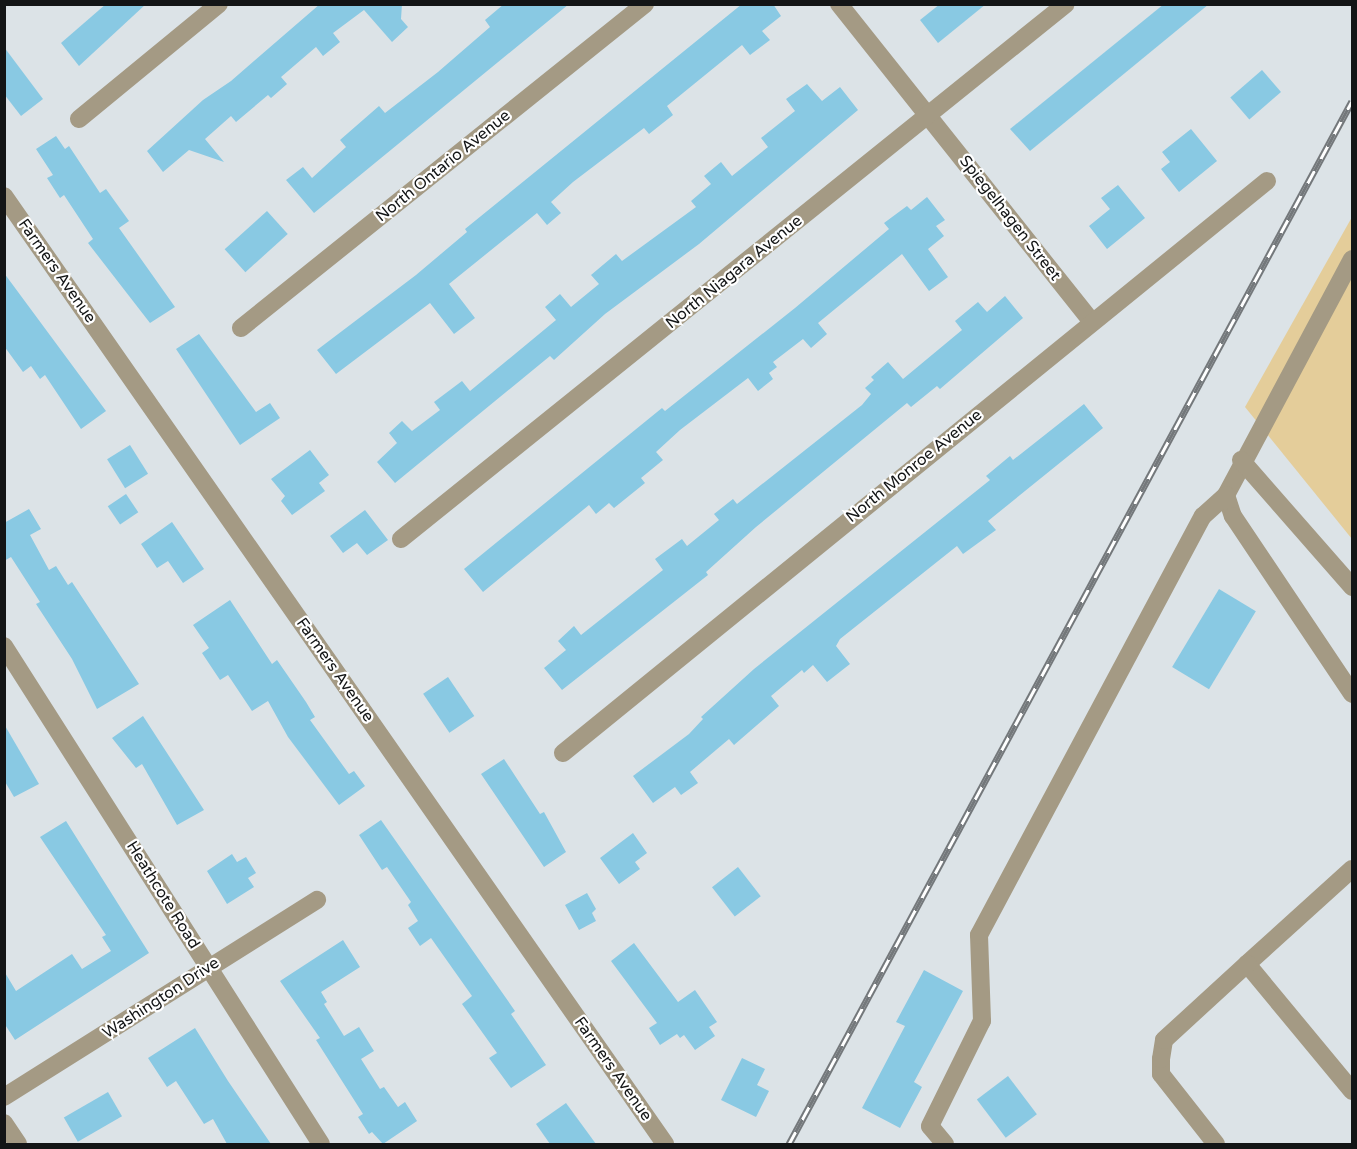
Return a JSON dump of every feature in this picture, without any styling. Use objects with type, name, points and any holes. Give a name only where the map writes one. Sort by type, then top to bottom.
[{"type":"street","points":[[79,119],[219,4]]},
{"type":"street","name":"North Ontario Avenue","points":[[241,328],[645,4]]},
{"type":"street","name":"Spiegelhagen Street","points":[[839,4],[1091,321]]},
{"type":"street","name":"North Niagara Avenue","points":[[401,539],[1066,4]]},
{"type":"street","name":"North Monroe Avenue","points":[[563,753],[1091,321],[1267,181]]},
{"type":"street","name":"Farmers Avenue","points":[[4,195],[665,1144]]},
{"type":"street","points":[[945,1144],[930,1126],[982,1022],[979,935],[1203,516],[1226,495],[1241,460],[1353,259]]},
{"type":"street","points":[[1241,460],[1353,587]]},
{"type":"street","points":[[1226,495],[1233,516],[1353,694]]},
{"type":"street","name":"Heathcote Road","points":[[4,646],[321,1144]]},
{"type":"street","points":[[1216,1144],[1161,1074],[1164,1040],[1353,869]]},
{"type":"street","name":"Washington Drive","points":[[4,1097],[317,900]]},
{"type":"street","points":[[1247,964],[1353,1091]]},
{"type":"street","points":[[4,1123],[18,1144]]},
{"type":"shaded area","points":[[1352,217],[1352,539],[1245,407]]},
{"type":"building","points":[[106,4],[146,4],[79,66],[61,43]]},
{"type":"building","points":[[320,4],[402,4],[401,19],[408,27],[392,42],[364,10],[333,33],[340,42],[323,56],[316,47],[281,77],[287,84],[271,98],[268,95],[236,122],[231,116],[205,139],[224,162],[189,150],[163,172],[147,151],[203,100],[231,81]]},
{"type":"building","points":[[504,4],[569,4],[314,213],[286,180],[303,167],[312,178],[346,147],[340,140],[379,106],[385,113],[438,72],[490,27],[485,20]]},
{"type":"building","points":[[742,4],[773,4],[781,16],[762,31],[770,40],[750,55],[742,45],[667,106],[673,115],[649,134],[644,128],[573,182],[551,202],[561,213],[547,225],[537,213],[449,284],[475,318],[454,334],[430,303],[336,374],[317,350],[416,275],[467,232],[465,229]]},
{"type":"building","points":[[940,4],[986,4],[938,43],[920,20]]},
{"type":"building","points":[[1164,4],[1209,4],[1030,151],[1010,129]]},
{"type":"building","points":[[4,47],[43,99],[21,116],[4,94]]},
{"type":"building","points":[[1262,70],[1281,92],[1249,119],[1230,98]]},
{"type":"building","points":[[807,84],[822,101],[840,87],[858,110],[699,244],[605,314],[554,360],[550,356],[395,483],[377,462],[397,443],[389,433],[402,421],[412,431],[440,410],[434,402],[462,381],[470,391],[556,320],[545,307],[560,294],[571,307],[599,284],[591,275],[616,254],[622,261],[696,207],[691,201],[711,184],[704,176],[721,162],[732,176],[768,147],[761,138],[795,111],[786,99]]},
{"type":"building","points":[[1191,129],[1217,161],[1179,192],[1161,169],[1170,162],[1162,152]]},
{"type":"building","points":[[56,136],[65,149],[69,146],[100,193],[106,189],[129,221],[119,228],[175,307],[150,323],[88,243],[93,239],[64,195],[60,198],[47,178],[53,175],[36,149]]},
{"type":"building","points":[[1118,185],[1145,218],[1107,249],[1089,226],[1110,209],[1101,198]]},
{"type":"building","points":[[927,197],[945,220],[936,226],[944,236],[928,249],[948,277],[929,291],[902,254],[818,323],[827,334],[811,348],[803,339],[773,362],[777,367],[769,373],[773,379],[758,391],[748,378],[680,430],[656,452],[663,460],[641,478],[645,483],[614,508],[609,503],[596,514],[589,505],[483,592],[464,569],[662,408],[665,411],[795,308],[889,229],[884,223],[907,206],[911,210]]},
{"type":"building","points":[[267,211],[288,234],[245,272],[225,249]]},
{"type":"building","points":[[4,273],[106,411],[81,429],[45,375],[40,379],[31,366],[23,372],[4,346]]},
{"type":"building","points":[[1005,296],[1023,318],[940,389],[937,386],[911,407],[907,403],[756,527],[706,572],[708,575],[562,690],[544,668],[566,650],[558,641],[574,626],[581,635],[663,570],[655,559],[682,539],[687,546],[719,520],[714,514],[733,499],[737,504],[862,405],[871,394],[865,388],[874,380],[871,377],[888,362],[903,379],[962,330],[955,321],[978,302],[987,312]]},
{"type":"building","points":[[199,334],[256,412],[270,403],[280,418],[240,445],[176,349]]},
{"type":"building","points":[[1084,404],[1103,428],[988,521],[996,530],[963,554],[957,546],[840,639],[836,646],[850,664],[827,682],[813,665],[804,673],[802,670],[771,696],[779,706],[734,745],[729,739],[690,772],[698,783],[681,795],[675,787],[653,803],[633,776],[689,734],[703,719],[701,717],[754,669],[990,480],[986,476],[1010,456],[1013,460]]},
{"type":"building","points":[[130,445],[148,474],[125,488],[107,459]]},
{"type":"building","points":[[310,450],[329,475],[319,483],[325,491],[292,515],[281,501],[285,496],[271,479]]},
{"type":"building","points":[[126,494],[138,512],[120,525],[108,506]]},
{"type":"building","points":[[29,509],[41,529],[30,535],[49,570],[56,566],[68,585],[72,582],[139,684],[97,709],[72,659],[36,604],[40,602],[11,557],[4,561],[4,523]]},
{"type":"building","points":[[365,510],[388,540],[367,555],[357,543],[343,553],[330,536]]},
{"type":"building","points":[[172,522],[204,569],[183,583],[168,561],[157,568],[141,544]]},
{"type":"building","points":[[1219,589],[1256,611],[1209,689],[1172,667]]},
{"type":"building","points":[[230,600],[272,664],[277,660],[306,702],[315,717],[310,720],[349,774],[354,771],[365,786],[339,805],[288,737],[268,701],[252,711],[228,675],[220,680],[202,653],[209,648],[193,625]]},
{"type":"building","points":[[448,677],[474,716],[449,733],[423,694]]},
{"type":"building","points":[[143,716],[204,810],[177,825],[142,764],[136,768],[112,738]]},
{"type":"building","points":[[4,724],[39,784],[14,797],[4,780]]},
{"type":"building","points":[[504,759],[540,814],[544,812],[566,852],[544,867],[481,774]]},
{"type":"building","points":[[381,820],[515,1011],[511,1014],[546,1065],[511,1088],[489,1058],[497,1053],[462,1004],[472,996],[431,938],[420,946],[408,928],[418,921],[408,905],[411,902],[387,867],[382,870],[359,835]]},
{"type":"building","points":[[66,821],[149,953],[15,1040],[4,1023],[4,971],[16,991],[72,954],[82,969],[111,951],[102,937],[106,935],[40,837]]},
{"type":"building","points":[[633,833],[647,853],[635,862],[640,869],[619,884],[600,858]]},
{"type":"building","points":[[232,854],[237,862],[246,857],[256,873],[248,878],[254,887],[227,904],[207,871]]},
{"type":"building","points":[[738,867],[761,896],[735,916],[712,887]]},
{"type":"building","points":[[587,893],[596,909],[592,913],[596,921],[579,930],[565,905]]},
{"type":"building","points":[[343,940],[360,967],[321,992],[327,1002],[324,1004],[344,1036],[359,1027],[374,1051],[361,1059],[380,1089],[384,1087],[398,1107],[405,1102],[417,1121],[383,1144],[372,1132],[369,1134],[358,1117],[363,1114],[316,1040],[320,1038],[280,981]]},
{"type":"building","points":[[634,943],[678,1002],[695,990],[717,1022],[709,1027],[715,1036],[695,1050],[684,1035],[680,1038],[677,1034],[660,1045],[649,1028],[657,1023],[611,961]]},
{"type":"building","points":[[924,970],[963,991],[914,1082],[922,1087],[900,1128],[862,1108],[905,1026],[896,1022]]},
{"type":"building","points":[[195,1028],[271,1144],[227,1144],[213,1119],[204,1124],[176,1081],[167,1087],[148,1058]]},
{"type":"building","points":[[742,1058],[765,1069],[757,1085],[769,1091],[756,1117],[721,1100]]},
{"type":"building","points":[[1008,1076],[1037,1114],[1006,1138],[977,1099]]},
{"type":"building","points":[[108,1092],[122,1116],[78,1142],[64,1118]]},
{"type":"building","points":[[566,1103],[596,1144],[550,1144],[536,1124]]},
{"type":"railway","points":[[789,1144],[1352,101]]}]
